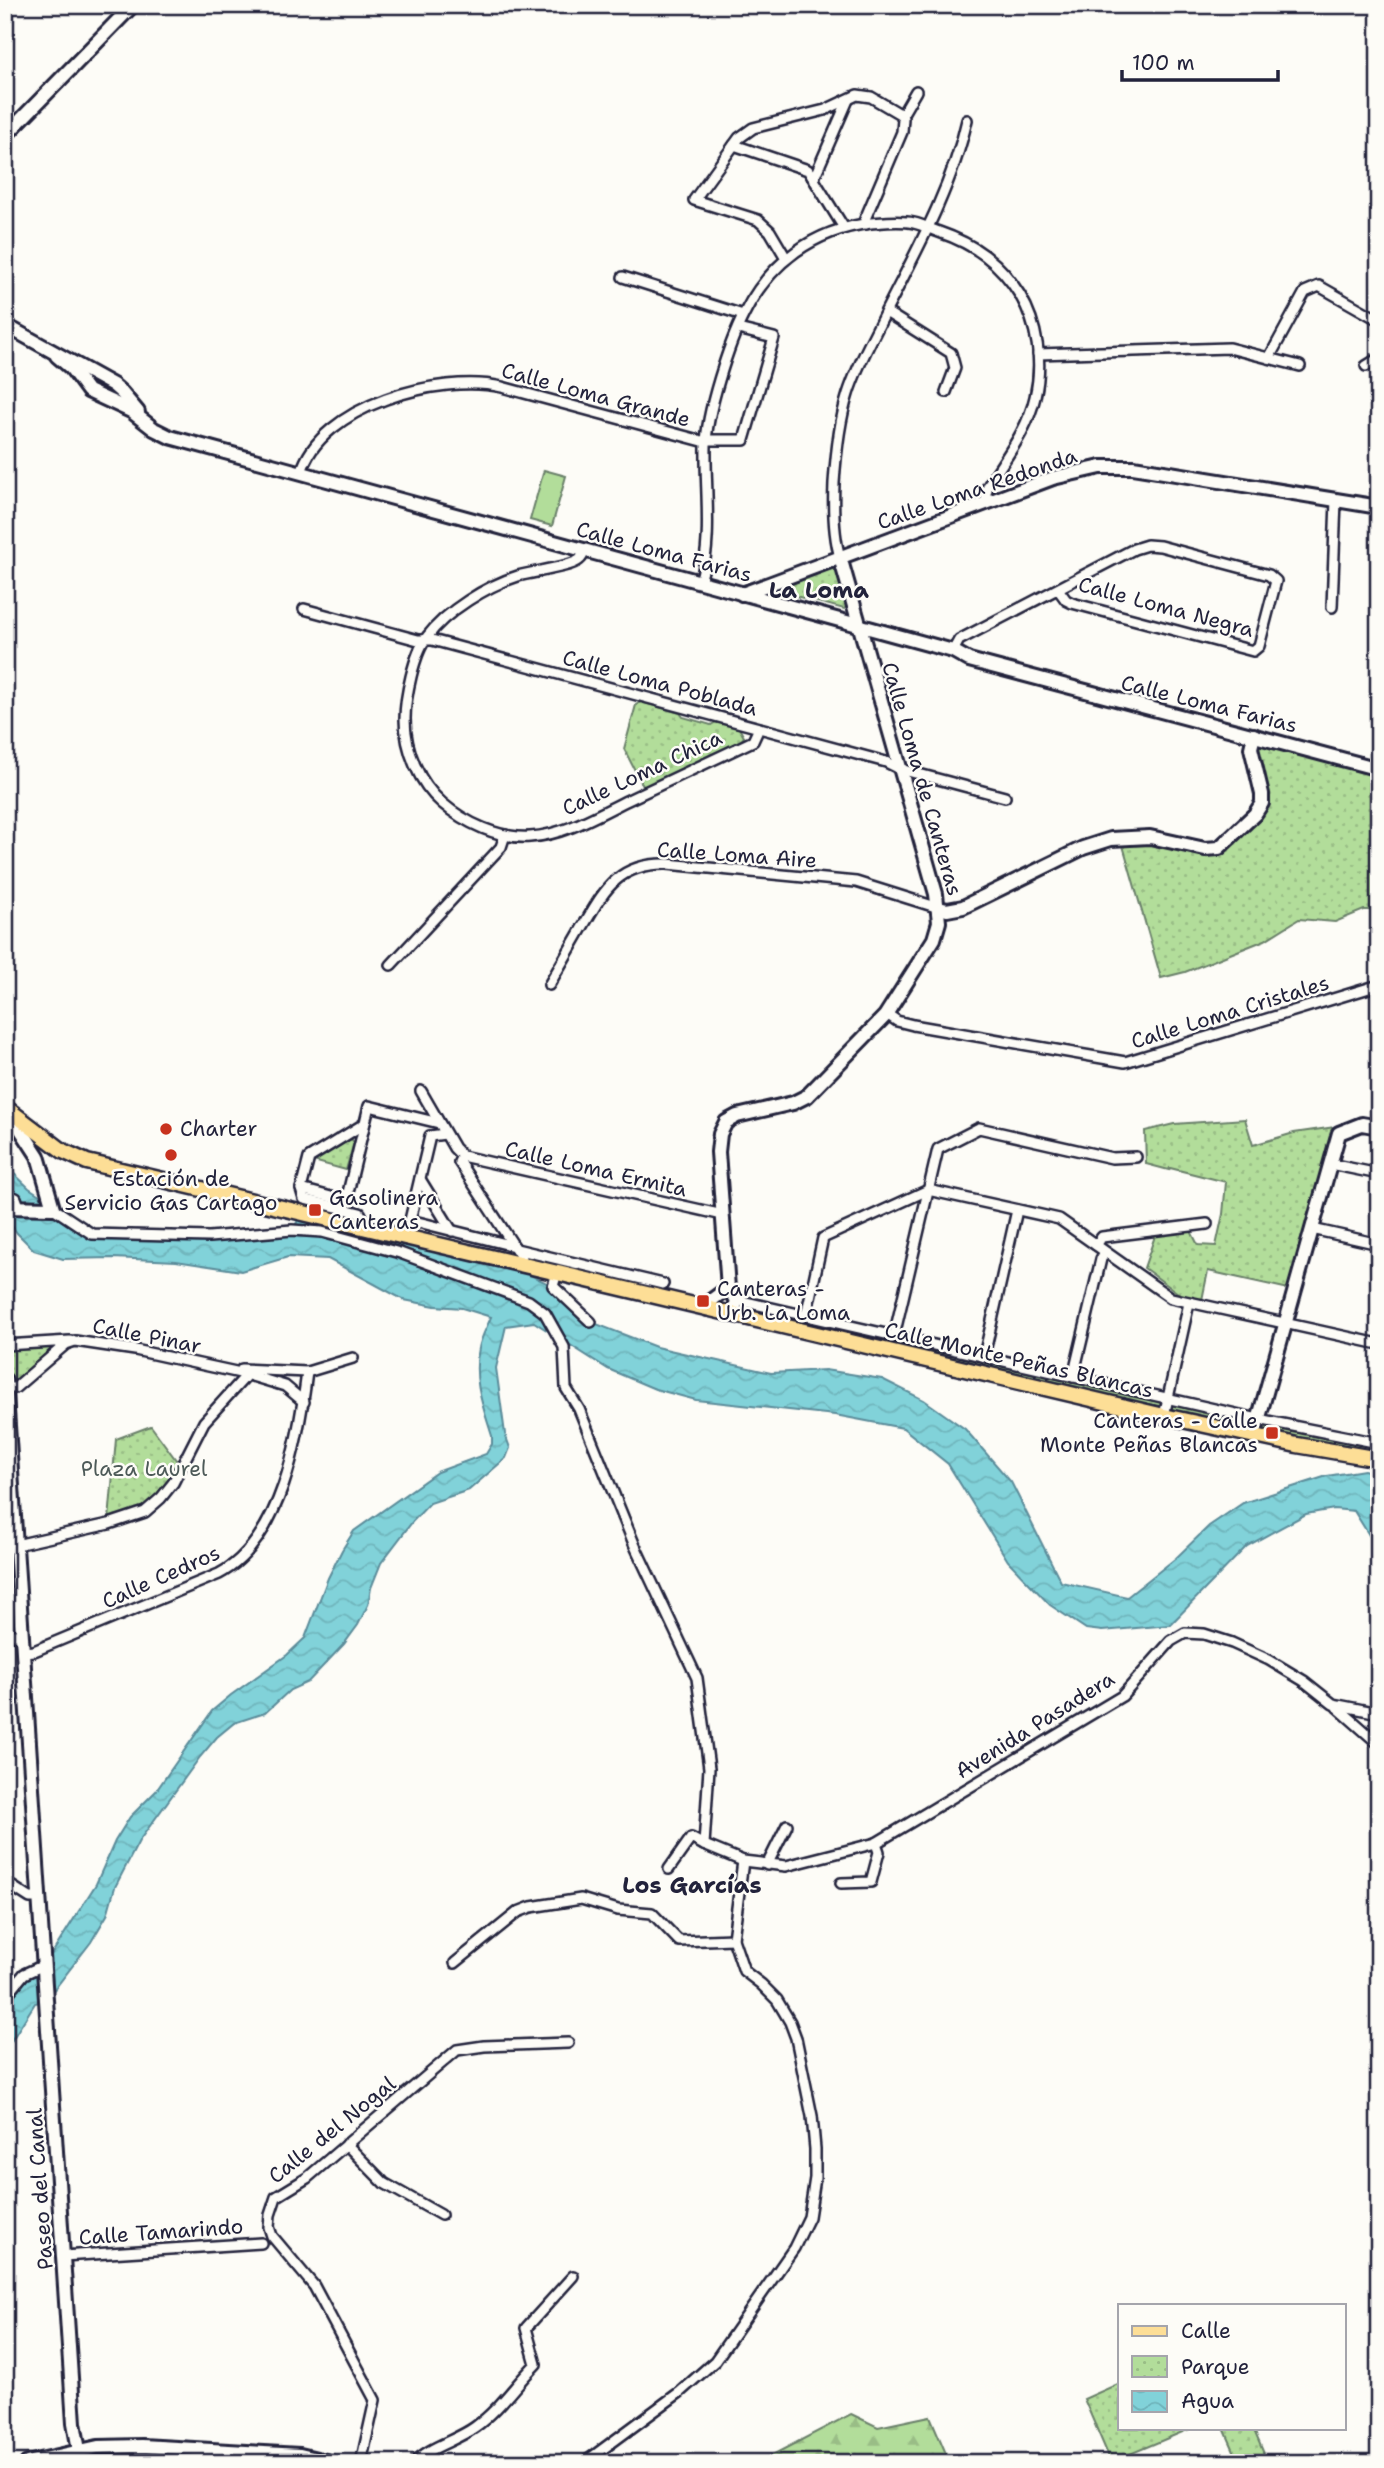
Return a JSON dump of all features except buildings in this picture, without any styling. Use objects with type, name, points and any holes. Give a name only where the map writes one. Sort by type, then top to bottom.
[{"type":"main road","name":"Calle Monte Peñas Blancas","points":[[6,1108],[57,1147],[80,1159],[1164,1416],[1379,1459]]},
{"type":"street","points":[[5,136],[133,5]]},
{"type":"street","points":[[866,224],[865,219],[902,132],[902,116],[916,91]]},
{"type":"street","points":[[786,258],[770,231],[758,220],[694,200],[734,145],[743,134],[753,128],[825,110],[857,95],[866,95],[902,116]]},
{"type":"street","points":[[814,178],[848,100]]},
{"type":"street","name":"Calle Loma de Canteras","points":[[728,1288],[718,1142],[726,1122],[737,1116],[793,1103],[807,1096],[887,1014],[934,939],[939,922],[939,908],[840,558],[836,540],[834,494],[842,418],[854,378],[928,227],[954,165],[967,120]]},
{"type":"street","points":[[734,145],[803,167],[814,178],[844,228]]},
{"type":"street","points":[[700,582],[706,563],[706,441],[719,380],[743,316],[764,283],[786,258],[814,239],[844,228],[898,221],[928,227],[976,248],[1003,271],[1030,315],[1038,354],[1037,385],[1031,412],[1016,445],[988,486],[987,503]]},
{"type":"street","points":[[623,277],[743,316]]},
{"type":"street","points":[[1269,358],[1305,292],[1319,286],[1379,320]]},
{"type":"street","points":[[886,312],[951,353],[955,368],[946,393]]},
{"type":"street","name":"Calle Loma Farias","points":[[5,325],[57,356],[71,368],[88,391],[131,411],[170,438],[953,651],[969,660],[1228,731],[1254,735],[1379,769]]},
{"type":"street","name":"Calle Loma Grande","points":[[301,473],[306,458],[314,447],[355,412],[370,404],[414,391],[460,384],[502,387],[706,441],[744,440],[774,338],[738,329]]},
{"type":"street","points":[[1038,354],[1229,348],[1300,366]]},
{"type":"street","points":[[1366,366],[1379,358]]},
{"type":"street","name":"Calle Loma Redonda","points":[[742,594],[1069,474],[1115,466],[1377,506]]},
{"type":"street","points":[[1332,607],[1336,500]]},
{"type":"street","name":"Calle Loma Negra","points":[[953,651],[959,640],[1134,549],[1152,545],[1269,575],[1276,581],[1259,646],[1253,651],[1072,603],[1066,600],[1058,589]]},
{"type":"street","name":"Calle Loma Chica","points":[[584,551],[581,558],[573,563],[535,571],[495,585],[455,612],[424,640],[411,680],[405,727],[414,761],[432,793],[447,808],[481,827],[505,835],[531,837],[579,824],[753,741],[759,728]]},
{"type":"street","points":[[778,580],[771,585],[769,592],[772,599],[783,605]]},
{"type":"street","name":"Calle Loma Poblada","points":[[304,609],[432,640],[886,762],[900,769],[1005,797]]},
{"type":"street","points":[[939,908],[947,911],[963,907],[1083,848],[1111,839],[1150,836],[1205,849],[1219,848],[1255,814],[1262,803],[1251,748],[1254,735]]},
{"type":"street","points":[[391,965],[501,847],[505,835]]},
{"type":"street","name":"Calle Loma Aire","points":[[549,985],[606,888],[621,875],[648,865],[667,864],[856,882],[939,908]]},
{"type":"street","name":"Calle Loma Cristales","points":[[887,1014],[897,1021],[913,1025],[1125,1062],[1379,985]]},
{"type":"street","points":[[421,1091],[445,1134],[462,1156],[459,1162],[521,1257],[519,1264]]},
{"type":"street","points":[[301,1189],[346,1201],[369,1106],[439,1123]]},
{"type":"street","points":[[6,1108],[38,1156],[53,1208]]},
{"type":"street","points":[[364,1124],[309,1158],[301,1189],[304,1199],[360,1213],[368,1229]]},
{"type":"street","points":[[1254,1435],[1339,1133],[1362,1124],[1379,1127]]},
{"type":"street","points":[[894,1336],[938,1149],[979,1128],[1112,1158],[1136,1157]]},
{"type":"street","points":[[445,1134],[430,1136],[410,1220],[663,1284]]},
{"type":"street","name":"Calle Loma Ermita","points":[[462,1156],[723,1215]]},
{"type":"street","points":[[1330,1164],[1374,1172]]},
{"type":"street","points":[[420,1179],[452,1231]]},
{"type":"street","points":[[806,1316],[823,1238],[928,1190],[1059,1219],[1171,1298],[1379,1344]]},
{"type":"street","points":[[5,1195],[16,1198],[12,1206],[53,1208],[92,1234],[209,1237],[292,1230],[322,1232],[400,1253],[530,1301],[539,1308],[555,1328],[564,1347],[566,1388],[579,1409],[635,1546],[696,1678],[709,1768],[704,1845],[691,1838],[669,1870]]},
{"type":"street","points":[[984,1356],[1017,1210]]},
{"type":"street","points":[[1096,1245],[1102,1237],[1208,1224]]},
{"type":"street","points":[[1312,1229],[1379,1244]]},
{"type":"street","points":[[1073,1377],[1101,1258],[1105,1252]]},
{"type":"street","points":[[557,1273],[554,1286],[591,1322]]},
{"type":"street","points":[[708,1309],[709,1302],[728,1288],[737,1300],[733,1315]]},
{"type":"street","name":"Calle Monte Peñas Blancas","points":[[737,1300],[1258,1419],[1379,1443]]},
{"type":"street","points":[[1164,1416],[1189,1303]]},
{"type":"street","name":"Calle Pinar","points":[[5,1384],[15,1388],[66,1344],[75,1341]]},
{"type":"street","name":"Calle Pinar","points":[[5,1345],[75,1341],[135,1350],[212,1366],[285,1386],[304,1402]]},
{"type":"street","name":"Calle Pinar","points":[[212,1366],[307,1372],[353,1358]]},
{"type":"street","name":"Calle Cedros","points":[[23,1652],[34,1651],[206,1579],[237,1562],[258,1536],[275,1504],[300,1427],[307,1372]]},
{"type":"street","points":[[16,1545],[109,1524],[145,1512],[167,1490],[204,1422],[245,1374]]},
{"type":"street","name":"Paseo del Canal","points":[[5,1384],[74,2423],[79,2450]]},
{"type":"street","name":"Avenida Pasadera","points":[[704,1845],[743,1861],[786,1866],[876,1843],[1122,1696],[1171,1641],[1185,1633],[1204,1634],[1232,1643],[1269,1660],[1333,1703],[1354,1710],[1379,1713]]},
{"type":"street","points":[[5,1635],[22,1635]]},
{"type":"street","points":[[1333,1703],[1379,1744]]},
{"type":"street","points":[[767,1865],[787,1825]]},
{"type":"street","points":[[841,1883],[871,1882],[879,1852],[876,1843]]},
{"type":"street","points":[[584,2463],[680,2392],[715,2361],[794,2248],[808,2217],[815,2178],[815,2149],[812,2116],[796,2038],[790,2022],[776,2000],[744,1971],[733,1939],[743,1861]]},
{"type":"street","points":[[5,1882],[30,1898],[40,1898]]},
{"type":"street","points":[[455,1963],[518,1912],[531,1907],[581,1899],[618,1910],[652,1913],[679,1941],[733,1939]]},
{"type":"street","points":[[5,1997],[24,1974],[44,1965]]},
{"type":"street","name":"Calle del Nogal","points":[[361,2463],[375,2405],[373,2395],[314,2286],[276,2243],[269,2227],[276,2197],[307,2178],[457,2050],[484,2046],[568,2043]]},
{"type":"street","points":[[346,2144],[384,2183],[441,2215]]},
{"type":"street","name":"Calle Tamarindo","points":[[63,2256],[261,2243]]},
{"type":"street","points":[[414,2463],[478,2425],[536,2364],[526,2328],[573,2276]]},
{"type":"street","points":[[27,2463],[79,2450],[142,2445],[300,2455],[334,2463]]},
{"type":"green space","points":[[544,470],[566,476],[552,526],[530,520]]},
{"type":"green space","points":[[832,568],[837,572],[847,606],[844,609],[784,593],[783,586]]},
{"type":"green space","points":[[641,702],[711,725],[716,722],[739,728],[744,737],[738,744],[644,788],[624,749],[636,705]]},
{"type":"green space","points":[[1263,744],[1379,775],[1379,910],[1364,910],[1335,922],[1299,919],[1265,940],[1185,972],[1161,978],[1122,842],[1143,840],[1204,853],[1258,817],[1257,746]]},
{"type":"green space","points":[[1245,1119],[1253,1145],[1294,1133],[1335,1127],[1289,1289],[1208,1271],[1202,1300],[1182,1296],[1144,1268],[1155,1236],[1191,1231],[1198,1245],[1216,1246],[1226,1182],[1146,1164],[1145,1131],[1174,1124]]},
{"type":"green space","points":[[351,1139],[354,1142],[346,1170],[313,1161]]},
{"type":"green space","points":[[737,1300],[1379,1443],[1379,1459],[733,1315]]},
{"type":"green space","points":[[75,1341],[15,1388],[5,1380],[5,1345]]},
{"type":"green space","name":"Plaza Laurel","points":[[151,1426],[179,1464],[175,1478],[153,1505],[109,1520],[116,1439]]},
{"type":"green space","points":[[1118,2384],[1118,2430],[1187,2430],[1111,2462],[1084,2399]]},
{"type":"green space","points":[[851,2414],[878,2427],[930,2416],[950,2463],[757,2463]]},
{"type":"green space","points":[[1225,2430],[1254,2430],[1268,2463],[1234,2463],[1231,2456],[1235,2453]]},
{"type":"water","points":[[5,1165],[29,1188],[93,1230],[208,1234],[294,1227],[299,1219],[518,1269],[553,1286],[591,1322],[656,1347],[771,1373],[825,1370],[882,1379],[924,1400],[965,1429],[1011,1482],[1061,1582],[1127,1597],[1176,1558],[1209,1526],[1243,1503],[1327,1476],[1364,1470],[1379,1474],[1379,1551],[1354,1511],[1334,1509],[1306,1514],[1247,1546],[1170,1625],[1102,1631],[1086,1629],[1050,1605],[1008,1561],[948,1464],[903,1428],[835,1415],[696,1400],[655,1389],[608,1369],[534,1322],[506,1326],[496,1368],[505,1434],[510,1448],[506,1458],[469,1490],[430,1503],[413,1521],[381,1563],[371,1588],[368,1605],[358,1625],[308,1682],[290,1690],[265,1713],[234,1723],[217,1737],[200,1757],[139,1841],[115,1887],[107,1915],[91,1942],[46,2000],[35,2003],[5,2051],[5,1997],[17,1980],[44,1966],[96,1884],[115,1841],[130,1817],[156,1791],[212,1711],[287,1655],[305,1638],[328,1578],[354,1531],[437,1472],[486,1454],[492,1444],[492,1436],[477,1371],[480,1344],[491,1317],[462,1308],[404,1300],[328,1259],[288,1257],[241,1271],[176,1261],[63,1259],[34,1250],[7,1219]]},
{"type":"place","name":"Charter","points":[[166,1129]]},
{"type":"place","name":"Estación de Servicio Gas Cartago","points":[[171,1155]]},
{"type":"place","name":"Gasolinera Canteras","points":[[315,1210]]},
{"type":"place","name":"Canteras - Urb. La Loma","points":[[703,1301]]},
{"type":"place","name":"Canteras - Calle Monte Peñas Blancas","points":[[1272,1433]]},
{"type":"district","name":"La Loma","points":[[819,590]]},
{"type":"district","name":"Los Garcías","points":[[692,1885]]}]
